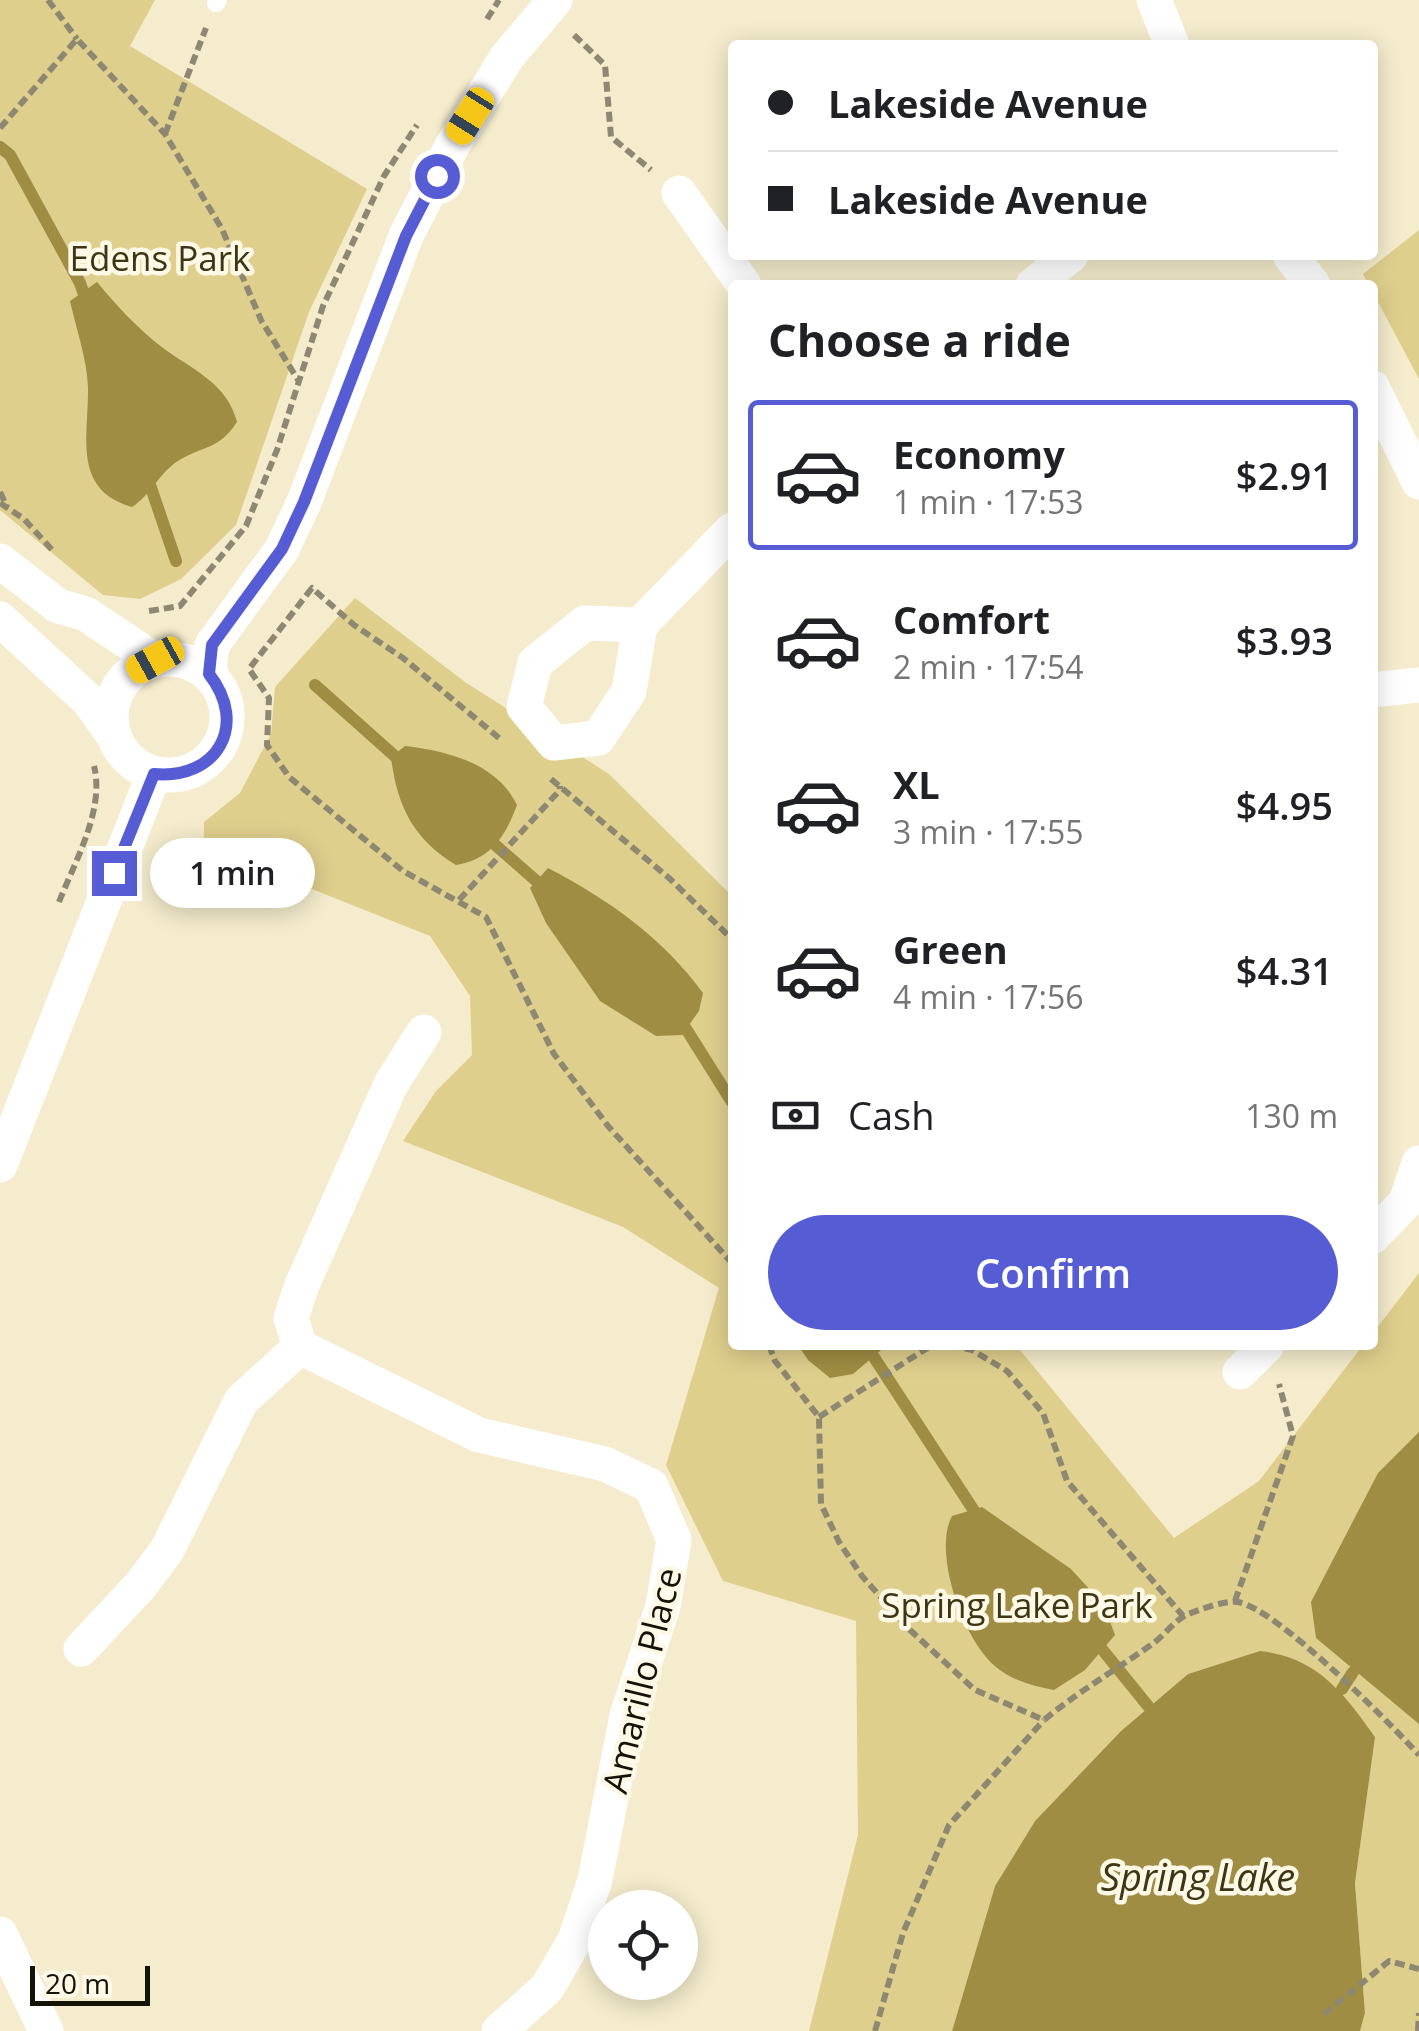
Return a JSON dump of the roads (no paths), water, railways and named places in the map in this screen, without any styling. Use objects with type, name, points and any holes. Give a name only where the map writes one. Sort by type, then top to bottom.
[{"type":"street","points":[[1154,0],[1170,40]]},
{"type":"street","points":[[209,674],[212,645],[282,549],[304,502],[406,236],[452,146],[498,72],[551,4]]},
{"type":"street","points":[[679,193],[740,280]]},
{"type":"street","points":[[1039,280],[1065,260]]},
{"type":"street","points":[[1294,260],[1309,280]]},
{"type":"street","points":[[1378,399],[1419,482]]},
{"type":"street","points":[[640,625],[728,534]]},
{"type":"street","points":[[0,561],[68,592],[86,614],[155,660],[180,660],[209,674],[221,689],[227,708],[220,746],[192,771],[154,774],[137,766],[122,753],[102,744],[89,701],[0,619]]},
{"type":"street","points":[[102,744],[121,684],[155,660]]},
{"type":"street","points":[[1378,689],[1419,685]]},
{"type":"street","points":[[0,1164],[154,774]]},
{"type":"street","points":[[82,1649],[167,1550],[241,1401],[300,1347],[291,1318],[302,1285],[391,1084],[424,1032]]},
{"type":"street","points":[[1378,1230],[1406,1202],[1419,1163]]},
{"type":"street","name":"Amarillo Place","points":[[300,1347],[479,1435],[606,1464],[651,1486],[674,1540],[664,1606],[627,1716],[595,1880],[576,1940],[547,1988],[499,2031]]},
{"type":"street","points":[[1240,1372],[1262,1350]]},
{"type":"street","points":[[0,1934],[46,2031]]},
{"type":"water","points":[[97,282],[145,333],[217,387],[237,422],[217,443],[171,466],[132,507],[100,488],[88,459],[87,376],[70,301]]},
{"type":"water","points":[[405,746],[469,762],[484,769],[508,791],[517,805],[502,836],[488,852],[456,865],[418,832],[403,806],[391,757]]},
{"type":"water","points":[[548,868],[633,922],[687,973],[703,993],[699,1011],[682,1035],[656,1036],[600,1001],[546,923],[530,888]]},
{"type":"water","points":[[801,1350],[881,1350],[853,1374],[830,1378]]},
{"type":"water","points":[[1419,1432],[1419,1724],[1316,1638],[1311,1602],[1378,1473]]},
{"type":"water","points":[[982,1507],[1071,1569],[1104,1605],[1115,1635],[1085,1670],[1054,1690],[1031,1685],[996,1667],[984,1655],[963,1618],[949,1573],[947,1532],[952,1516]]},
{"type":"water","name":"Spring Lake","points":[[1260,1651],[1313,1669],[1340,1692],[1375,1737],[1355,1883],[1365,2013],[1360,2031],[952,2031],[995,1886],[1035,1821],[1121,1731],[1188,1674]]},
{"type":"waterway","points":[[0,147],[10,155],[80,283],[88,306]]},
{"type":"waterway","points":[[147,476],[176,561]]},
{"type":"waterway","points":[[315,685],[407,767]]},
{"type":"waterway","points":[[485,836],[549,892]]},
{"type":"waterway","points":[[678,1016],[728,1096]]},
{"type":"waterway","points":[[869,1350],[982,1523]]},
{"type":"waterway","points":[[1093,1638],[1148,1706]]},
{"type":"waterway","points":[[1342,1689],[1353,1672]]},
{"type":"park label","name":"Edens Park","points":[[160,257]]},
{"type":"park label","name":"Spring Lake Park","points":[[1017,1604]]}]
